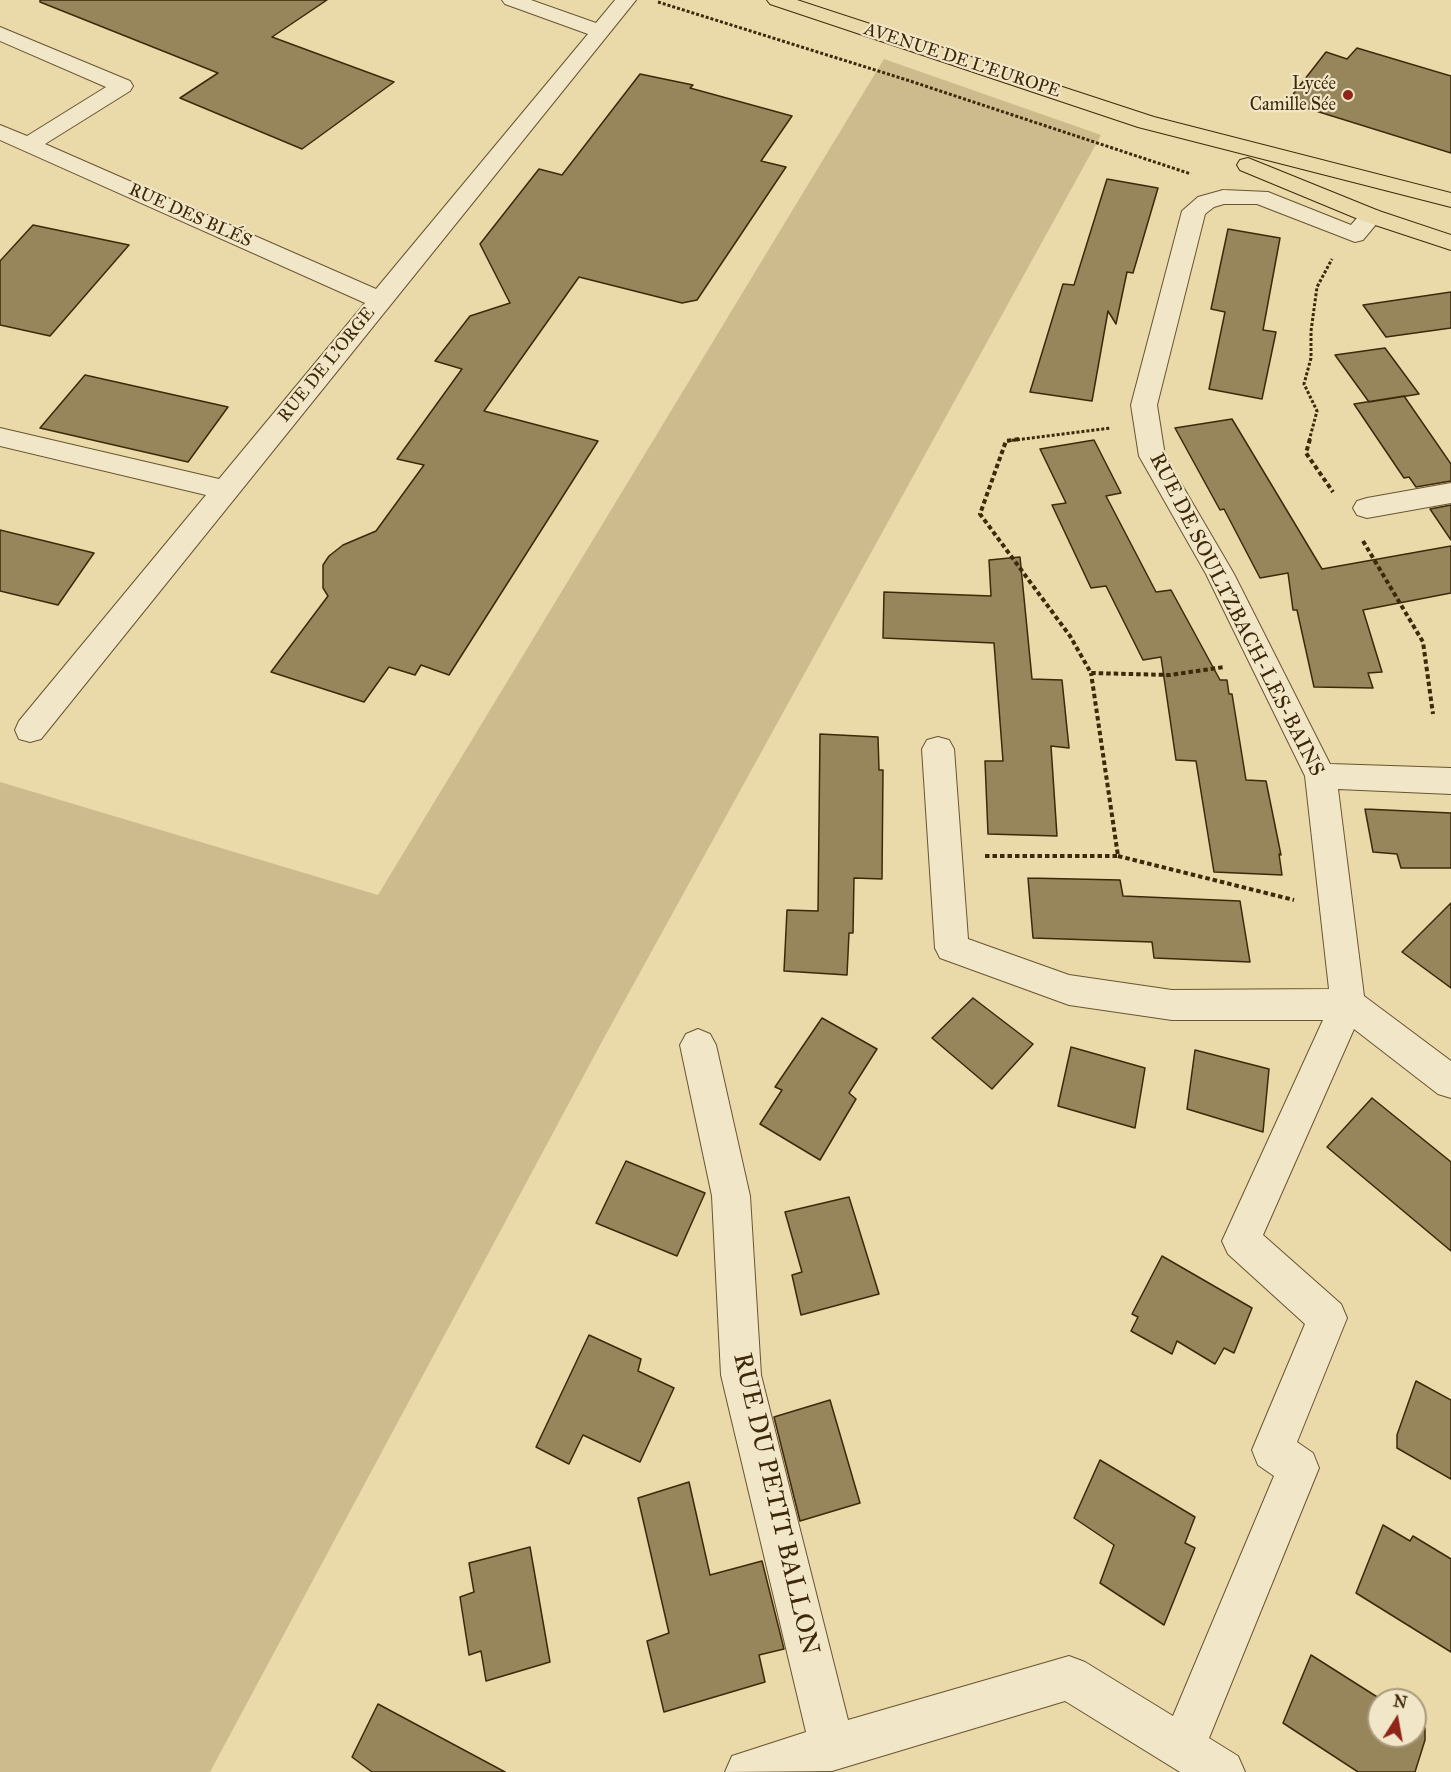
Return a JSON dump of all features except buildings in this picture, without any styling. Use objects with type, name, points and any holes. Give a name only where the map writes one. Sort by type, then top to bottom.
[{"type":"main road","name":"AVENUE DE L'EUROPE","points":[[777,0],[1146,122],[1451,200]]},
{"type":"main road","name":"AVENUE DE L'EUROPE","points":[[1146,122],[1371,216],[1451,243]]},
{"type":"street","points":[[512,0],[600,31]]},
{"type":"street","name":"RUE DE L'ORGE","points":[[30,730],[626,0]]},
{"type":"street","points":[[0,33],[122,86],[28,144]]},
{"type":"street","name":"RUE DES BLÉS","points":[[0,132],[380,300]]},
{"type":"street","name":"RUE DE SOULTZBACH-LES-BAINS","points":[[1348,1004],[1321,776],[1220,574],[1152,456],[1144,405],[1194,211],[1206,202],[1223,197],[1260,197],[1354,235]]},
{"type":"street","points":[[1354,235],[1371,216]]},
{"type":"street","points":[[0,437],[225,490]]},
{"type":"street","points":[[1356,510],[1451,493]]},
{"type":"street","points":[[938,749],[952,948],[1070,990],[1172,1005],[1348,1004],[1451,1082]]},
{"type":"street","points":[[1321,776],[1451,781]]},
{"type":"street","points":[[1182,1748],[1298,1468],[1273,1450],[1327,1318],[1241,1241],[1348,1004]]},
{"type":"street","name":"RUE DU PETIT BALLON","points":[[698,1045],[731,1196],[741,1376],[832,1748]]},
{"type":"street","points":[[748,1772],[1069,1678],[1222,1772]]},
{"type":"path","points":[[1354,235],[1331,260],[1317,287],[1311,331],[1311,358],[1304,384],[1317,411],[1306,453],[1356,510],[1423,642],[1433,714]]},
{"type":"path","points":[[1118,855],[1091,673],[1070,636],[980,514],[1006,441],[1147,424]]},
{"type":"path","points":[[1091,673],[1170,675],[1264,661]]},
{"type":"path","points":[[946,856],[1118,855],[1336,910]]},
{"type":"shaded area","points":[[884,59],[1101,135],[605,1036],[210,1772],[0,1772],[0,782],[378,895]]},
{"type":"place","name":"Lycée Camille Sée","points":[[1348,95]]}]
